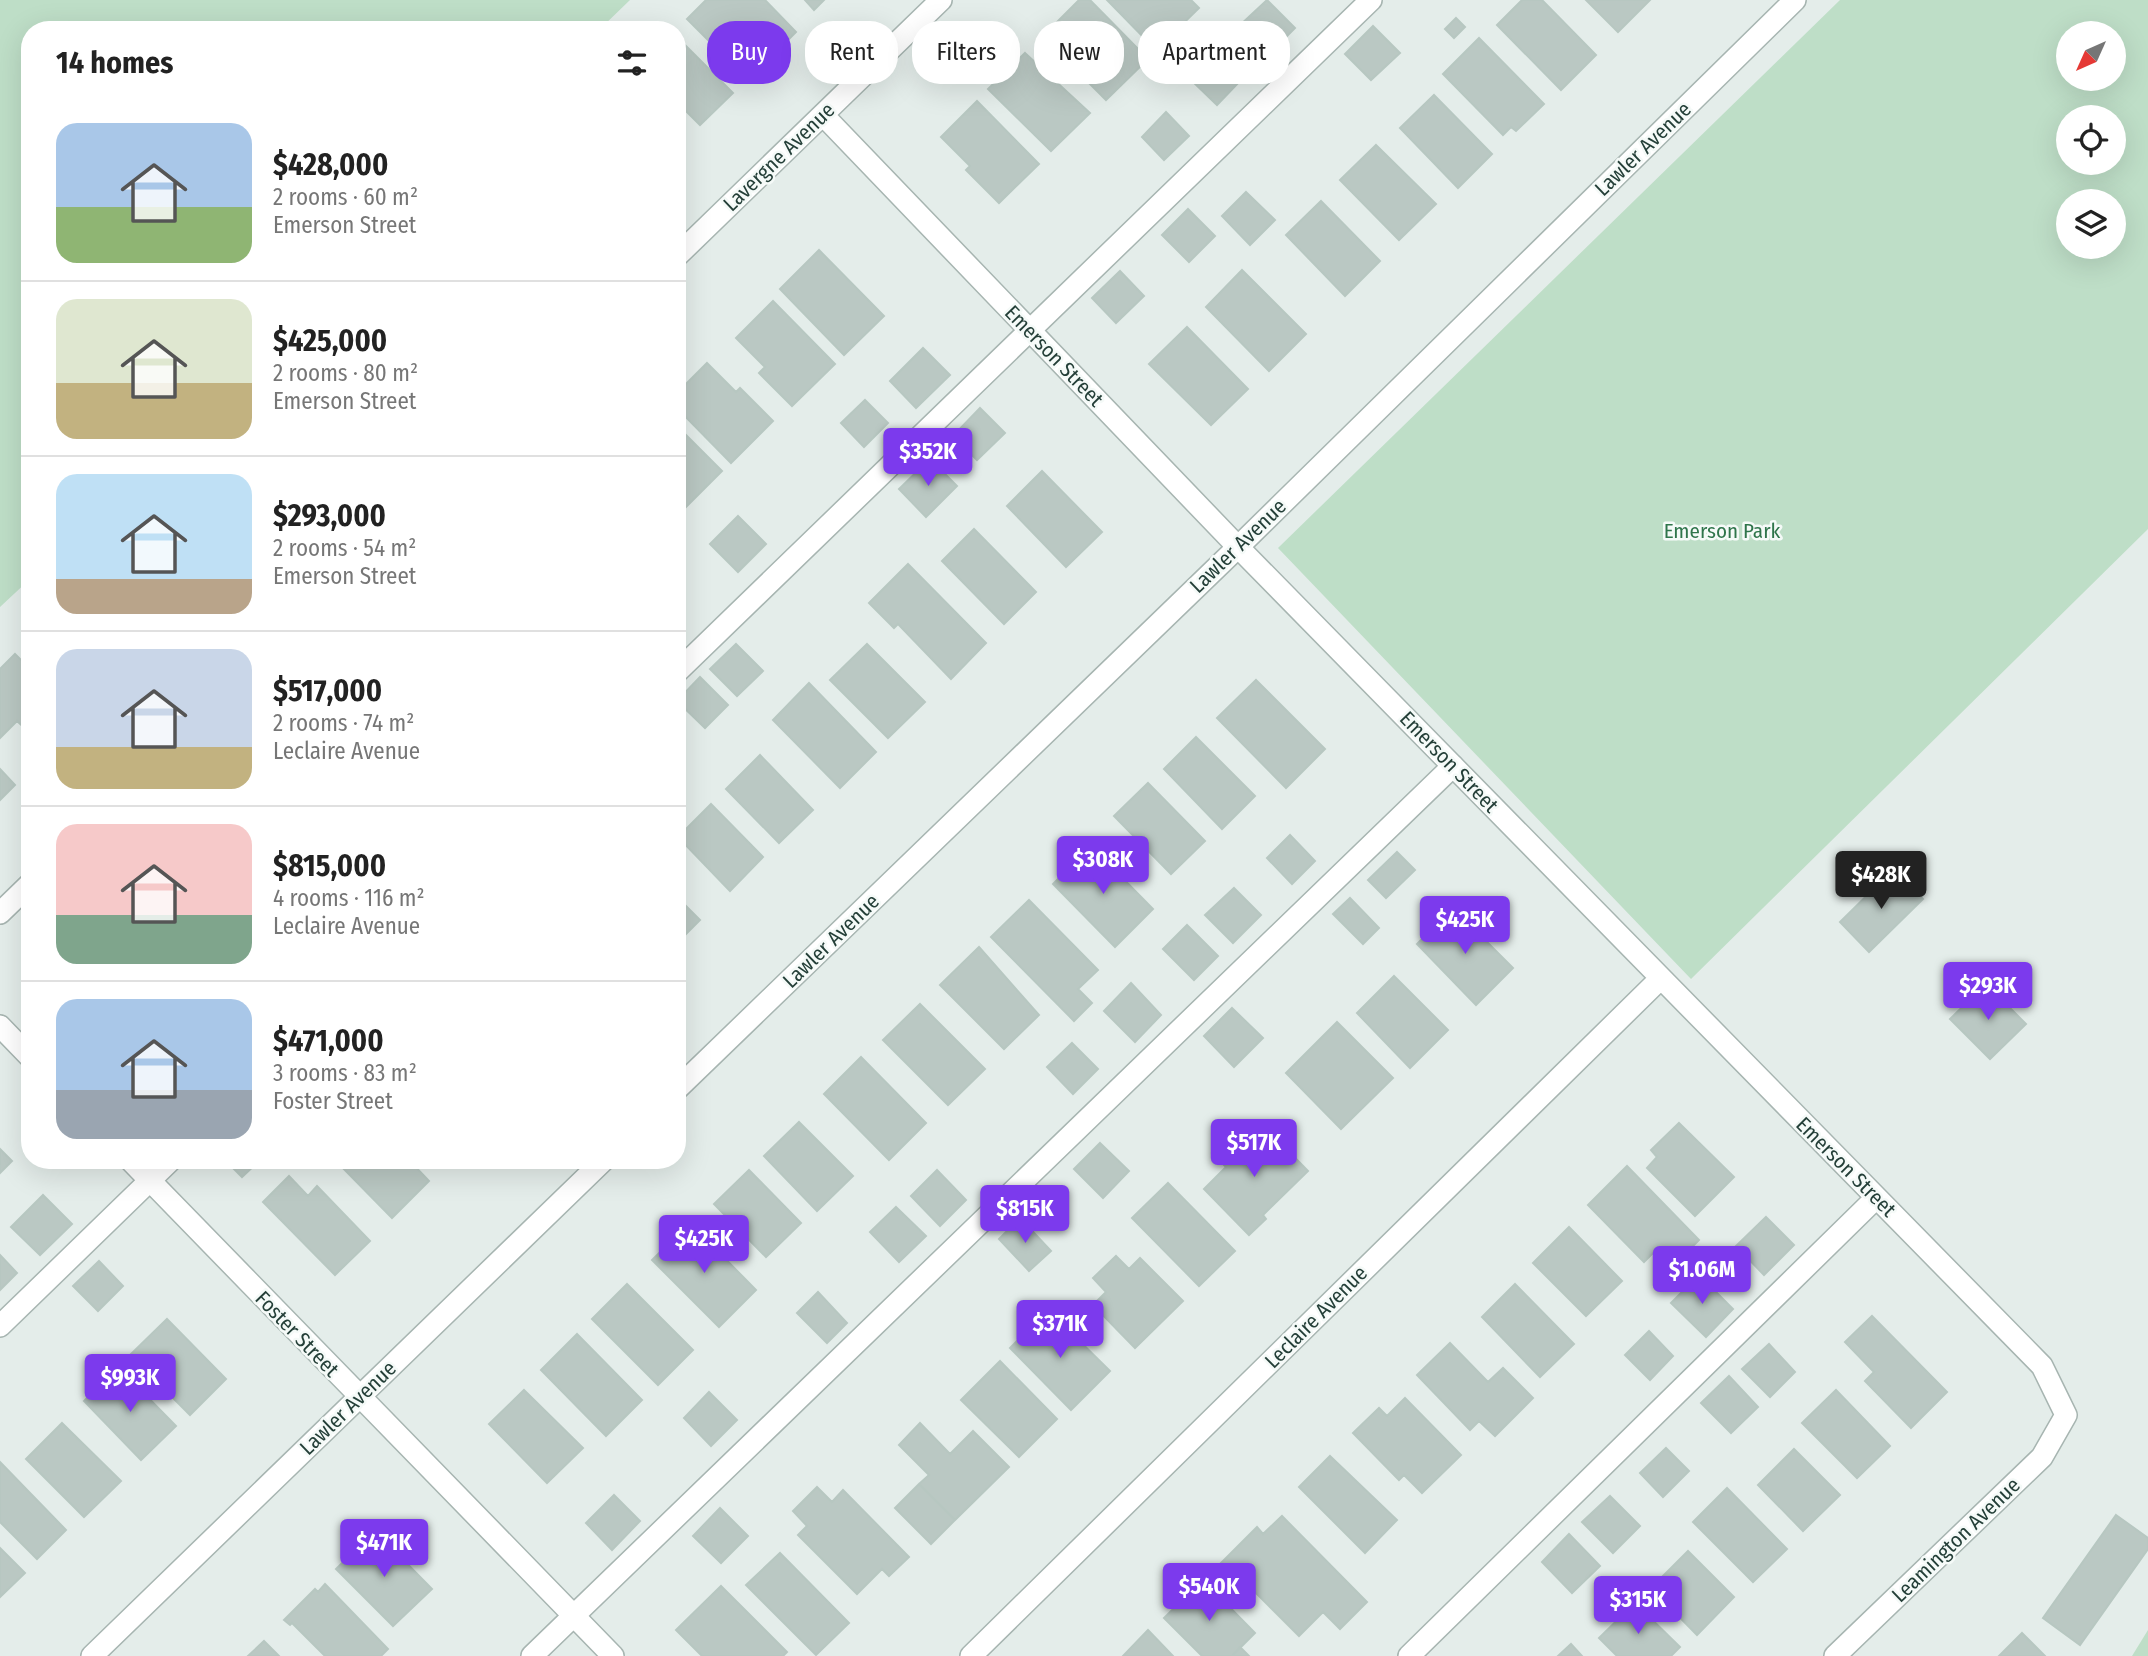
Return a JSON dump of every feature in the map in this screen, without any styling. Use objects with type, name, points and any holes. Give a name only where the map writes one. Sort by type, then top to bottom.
[{"type":"street","name":"Lavergne Avenue","points":[[686,247],[942,0]]},
{"type":"street","points":[[686,663],[1371,0]]},
{"type":"street","name":"Lawler Avenue","points":[[686,1081],[1238,547],[1795,0]]},
{"type":"street","name":"Emerson Street","points":[[822,115],[1238,547],[2042,1366],[2066,1415]]},
{"type":"street","points":[[532,1656],[1453,766]]},
{"type":"street","points":[[0,913],[21,893]]},
{"type":"street","name":"Leclaire Avenue","points":[[971,1656],[1661,978]]},
{"type":"street","points":[[0,1026],[21,1048]]},
{"type":"street","name":"Foster Street","points":[[139,1169],[613,1656]]},
{"type":"street","points":[[0,1326],[163,1169]]},
{"type":"street","name":"Lawler Avenue","points":[[92,1656],[595,1169]]},
{"type":"street","points":[[1409,1656],[1876,1198]]},
{"type":"street","name":"Leamington Avenue","points":[[1835,1656],[2042,1457],[2066,1415]]},
{"type":"green space","points":[[0,0],[630,0],[608,21],[21,21],[21,587],[0,607]]},
{"type":"green space","name":"Emerson Park","points":[[1840,0],[2148,0],[2148,529],[1691,979],[1278,548]]},
{"type":"green space","points":[[2148,1630],[2148,1656],[2132,1656]]},
{"type":"building","points":[[706,0],[765,0],[785,21],[707,21],[707,39],[687,19]]},
{"type":"building","points":[[805,0],[824,0],[814,10]]},
{"type":"building","points":[[1079,0],[1090,0],[1111,21],[1058,21]]},
{"type":"building","points":[[1107,0],[1191,0],[1199,8],[1186,21],[1138,21],[1138,32]]},
{"type":"building","points":[[1267,0],[1288,21],[1244,21]]},
{"type":"building","points":[[1522,0],[1542,0],[1596,55],[1561,90],[1497,25]]},
{"type":"building","points":[[1586,0],[1650,0],[1618,32]]},
{"type":"building","points":[[1456,18],[1465,27],[1454,38],[1445,29]]},
{"type":"building","points":[[1373,26],[1400,53],[1371,80],[1345,54]]},
{"type":"building","points":[[1124,35],[1138,49],[1138,69],[1124,82]]},
{"type":"building","points":[[1479,38],[1544,104],[1516,131],[1511,127],[1503,135],[1443,74]]},
{"type":"building","points":[[686,46],[707,67],[707,84],[724,84],[733,93],[700,125],[686,111]]},
{"type":"building","points":[[1025,53],[1034,61],[1034,84],[1059,84],[1090,113],[1051,151],[988,89],[993,84],[1020,84],[1020,58]]},
{"type":"building","points":[[1090,84],[1122,84],[1106,100]]},
{"type":"building","points":[[1195,84],[1237,84],[1217,105]]},
{"type":"building","points":[[1434,95],[1492,154],[1458,188],[1400,128]]},
{"type":"building","points":[[977,101],[1039,164],[999,203],[966,170],[970,166],[941,137]]},
{"type":"building","points":[[1166,112],[1189,136],[1164,160],[1142,137]]},
{"type":"building","points":[[1376,145],[1436,204],[1399,240],[1340,180]]},
{"type":"building","points":[[1246,192],[1275,220],[1250,245],[1222,216]]},
{"type":"building","points":[[1321,201],[1380,261],[1345,296],[1286,235]]},
{"type":"building","points":[[1188,209],[1215,236],[1189,262],[1162,235]]},
{"type":"building","points":[[819,250],[884,316],[844,355],[780,289]]},
{"type":"building","points":[[1242,270],[1306,334],[1269,371],[1206,307]]},
{"type":"building","points":[[1120,271],[1144,296],[1116,323],[1092,298]]},
{"type":"building","points":[[773,301],[835,364],[792,406],[759,373],[765,367],[736,338]]},
{"type":"building","points":[[1187,327],[1248,389],[1211,425],[1149,364]]},
{"type":"building","points":[[923,348],[950,375],[916,408],[890,381]]},
{"type":"building","points":[[707,363],[736,392],[740,388],[773,421],[731,463],[686,417],[686,384]]},
{"type":"building","points":[[865,400],[888,423],[864,447],[841,423]]},
{"type":"building","points":[[980,408],[1005,433],[977,460],[953,436]]},
{"type":"building","points":[[686,435],[722,471],[686,507]]},
{"type":"building","points":[[930,459],[957,486],[926,517],[899,489]]},
{"type":"building","points":[[1042,471],[1102,532],[1066,567],[1007,506]]},
{"type":"building","points":[[738,516],[766,544],[738,572],[710,544]]},
{"type":"building","points":[[974,529],[1036,592],[1004,624],[942,561]]},
{"type":"building","points":[[908,564],[986,643],[951,679],[898,624],[894,628],[869,603]]},
{"type":"building","points":[[736,644],[763,671],[737,696],[710,669]]},
{"type":"building","points":[[867,644],[925,702],[888,738],[830,680]]},
{"type":"building","points":[[15,654],[21,660],[21,725],[17,721],[0,738],[0,669]]},
{"type":"building","points":[[700,677],[728,705],[705,728],[686,710],[686,692]]},
{"type":"building","points":[[1256,680],[1325,749],[1286,788],[1217,718]]},
{"type":"building","points":[[809,683],[876,752],[840,788],[773,720]]},
{"type":"building","points":[[1196,737],[1255,796],[1222,829],[1164,769]]},
{"type":"building","points":[[760,755],[813,810],[779,843],[726,789]]},
{"type":"building","points":[[0,769],[15,785],[0,800]]},
{"type":"building","points":[[1148,783],[1205,841],[1171,874],[1114,816]]},
{"type":"building","points":[[711,804],[763,857],[730,891],[686,845],[686,829]]},
{"type":"building","points":[[1290,835],[1315,861],[1292,884],[1267,858]]},
{"type":"building","points":[[1091,846],[1153,909],[1115,947],[1053,884]]},
{"type":"building","points":[[1397,852],[1415,870],[1386,898],[1368,880]]},
{"type":"building","points":[[1893,870],[1923,899],[1869,952],[1840,922]]},
{"type":"building","points":[[1234,888],[1261,915],[1233,943],[1205,915]]},
{"type":"building","points":[[1350,898],[1379,928],[1363,944],[1333,914]]},
{"type":"building","points":[[1029,900],[1098,970],[1078,989],[1092,1003],[1074,1021],[991,937]]},
{"type":"building","points":[[686,906],[700,920],[686,934]]},
{"type":"building","points":[[1453,908],[1513,968],[1476,1005],[1417,944]]},
{"type":"building","points":[[1187,925],[1218,956],[1194,980],[1163,949]]},
{"type":"building","points":[[979,947],[1039,1015],[1004,1049],[940,985]]},
{"type":"building","points":[[1394,976],[1448,1030],[1410,1068],[1357,1013]]},
{"type":"building","points":[[1131,983],[1161,1015],[1135,1042],[1104,1011]]},
{"type":"building","points":[[1986,984],[2026,1024],[1990,1059],[1950,1019]]},
{"type":"building","points":[[920,1004],[985,1069],[948,1105],[883,1040]]},
{"type":"building","points":[[1232,1008],[1263,1038],[1234,1067],[1204,1036]]},
{"type":"building","points":[[1337,1022],[1393,1078],[1341,1129],[1286,1073]]},
{"type":"building","points":[[1072,1043],[1098,1069],[1073,1094],[1047,1067]]},
{"type":"building","points":[[861,1057],[926,1123],[889,1160],[824,1094]]},
{"type":"building","points":[[799,1122],[853,1176],[817,1211],[764,1156]]},
{"type":"building","points":[[1679,1123],[1734,1177],[1695,1216],[1647,1168],[1657,1157],[1651,1150]]},
{"type":"building","points":[[1266,1128],[1308,1171],[1263,1215],[1266,1219],[1249,1235],[1204,1189],[1226,1167],[1212,1153],[1227,1138],[1241,1152]]},
{"type":"building","points":[[1100,1143],[1129,1171],[1103,1198],[1074,1169]]},
{"type":"building","points":[[0,1149],[12,1161],[0,1173]]},
{"type":"building","points":[[1627,1166],[1699,1240],[1672,1267],[1655,1251],[1644,1262],[1588,1205]]},
{"type":"building","points":[[234,1169],[250,1169],[242,1177]]},
{"type":"building","points":[[344,1169],[418,1169],[429,1181],[392,1218]]},
{"type":"building","points":[[749,1170],[801,1223],[766,1257],[714,1204]]},
{"type":"building","points":[[937,1170],[966,1200],[940,1226],[911,1196]]},
{"type":"building","points":[[289,1176],[308,1196],[317,1186],[370,1241],[335,1275],[263,1202]]},
{"type":"building","points":[[1168,1183],[1235,1251],[1199,1286],[1132,1218]]},
{"type":"building","points":[[43,1195],[72,1224],[40,1255],[11,1227]]},
{"type":"building","points":[[896,1207],[926,1236],[899,1262],[870,1232]]},
{"type":"building","points":[[1766,1217],[1794,1245],[1764,1275],[1736,1246]]},
{"type":"building","points":[[1020,1218],[1051,1251],[1029,1271],[999,1239]]},
{"type":"building","points":[[690,1223],[756,1290],[719,1327],[652,1260]]},
{"type":"building","points":[[1569,1227],[1622,1281],[1586,1316],[1533,1263]]},
{"type":"building","points":[[0,1255],[17,1273],[0,1290]]},
{"type":"building","points":[[1116,1256],[1129,1269],[1140,1258],[1183,1301],[1135,1348],[1093,1305],[1106,1292],[1093,1278]]},
{"type":"building","points":[[99,1261],[123,1286],[98,1311],[73,1286]]},
{"type":"building","points":[[1699,1275],[1733,1309],[1706,1337],[1671,1303]]},
{"type":"building","points":[[627,1284],[693,1350],[658,1385],[592,1319]]},
{"type":"building","points":[[1515,1284],[1574,1344],[1540,1377],[1482,1317]]},
{"type":"building","points":[[818,1292],[847,1323],[827,1343],[797,1313]]},
{"type":"building","points":[[1048,1310],[1110,1371],[1071,1410],[1010,1348]]},
{"type":"building","points":[[1872,1316],[1947,1392],[1911,1428],[1865,1381],[1874,1372],[1845,1342]]},
{"type":"building","points":[[167,1319],[226,1379],[190,1415],[130,1355]]},
{"type":"building","points":[[1649,1331],[1673,1356],[1650,1380],[1625,1355]]},
{"type":"building","points":[[577,1334],[642,1400],[606,1436],[541,1370]]},
{"type":"building","points":[[1450,1343],[1488,1382],[1503,1368],[1533,1398],[1495,1436],[1479,1421],[1470,1430],[1417,1375]]},
{"type":"building","points":[[1769,1344],[1795,1372],[1770,1397],[1742,1369]]},
{"type":"building","points":[[1000,1361],[1057,1419],[1019,1457],[961,1400]]},
{"type":"building","points":[[118,1367],[176,1426],[141,1460],[84,1401]]},
{"type":"building","points":[[1729,1376],[1758,1407],[1731,1433],[1701,1403]]},
{"type":"building","points":[[524,1390],[583,1448],[547,1483],[489,1424]]},
{"type":"building","points":[[1836,1390],[1890,1446],[1857,1478],[1802,1423]]},
{"type":"building","points":[[709,1392],[737,1420],[711,1446],[684,1418]]},
{"type":"building","points":[[1405,1398],[1461,1455],[1422,1493],[1404,1475],[1399,1480],[1353,1433],[1379,1408],[1387,1416]]},
{"type":"building","points":[[62,1423],[121,1481],[84,1517],[26,1459]]},
{"type":"building","points":[[920,1423],[950,1454],[973,1431],[1009,1467],[955,1520],[919,1484],[929,1475],[899,1445]]},
{"type":"building","points":[[1666,1448],[1689,1471],[1663,1497],[1640,1473]]},
{"type":"building","points":[[1794,1449],[1840,1495],[1803,1531],[1758,1485]]},
{"type":"building","points":[[1330,1456],[1397,1520],[1365,1553],[1299,1487]]},
{"type":"building","points":[[0,1462],[66,1530],[37,1559],[0,1522]]},
{"type":"building","points":[[919,1484],[955,1520],[931,1544],[895,1508]]},
{"type":"building","points":[[817,1487],[832,1502],[843,1490],[909,1557],[889,1576],[882,1569],[857,1594],[798,1535],[807,1526],[793,1511]]},
{"type":"building","points":[[1727,1488],[1787,1549],[1753,1582],[1693,1522]]},
{"type":"building","points":[[614,1495],[640,1521],[612,1550],[586,1523]]},
{"type":"building","points":[[1610,1496],[1640,1526],[1613,1553],[1582,1522]]},
{"type":"building","points":[[720,1508],[748,1536],[721,1563],[693,1536]]},
{"type":"building","points":[[2116,1515],[2148,1538],[2148,1549],[2080,1645],[2043,1618]]},
{"type":"building","points":[[1282,1516],[1367,1602],[1340,1629],[1323,1612],[1299,1636],[1254,1591],[1246,1598],[1216,1568],[1257,1527],[1263,1534]]},
{"type":"building","points":[[375,1531],[432,1589],[393,1626],[336,1569]]},
{"type":"building","points":[[1569,1534],[1600,1566],[1572,1593],[1542,1562]]},
{"type":"building","points":[[0,1548],[25,1573],[0,1597]]},
{"type":"building","points":[[1688,1551],[1734,1597],[1697,1635],[1651,1588]]},
{"type":"building","points":[[780,1553],[849,1623],[816,1655],[746,1585]]},
{"type":"building","points":[[1203,1580],[1255,1633],[1232,1656],[1202,1656],[1164,1618]]},
{"type":"building","points":[[325,1584],[388,1649],[381,1656],[325,1656],[292,1623],[290,1625],[284,1620],[315,1589],[318,1592]]},
{"type":"building","points":[[721,1586],[787,1652],[783,1656],[702,1656],[676,1630]]},
{"type":"building","points":[[1635,1603],[1680,1647],[1671,1656],[1617,1656],[1599,1638]]},
{"type":"building","points":[[1148,1630],[1173,1656],[1123,1656]]},
{"type":"building","points":[[2022,1633],[2045,1656],[1999,1656]]},
{"type":"building","points":[[264,1641],[279,1656],[248,1656]]},
{"type":"building","points":[[1571,1644],[1582,1656],[1558,1656]]},
{"type":"building","points":[[1240,1647],[1249,1656],[1232,1656]]}]
